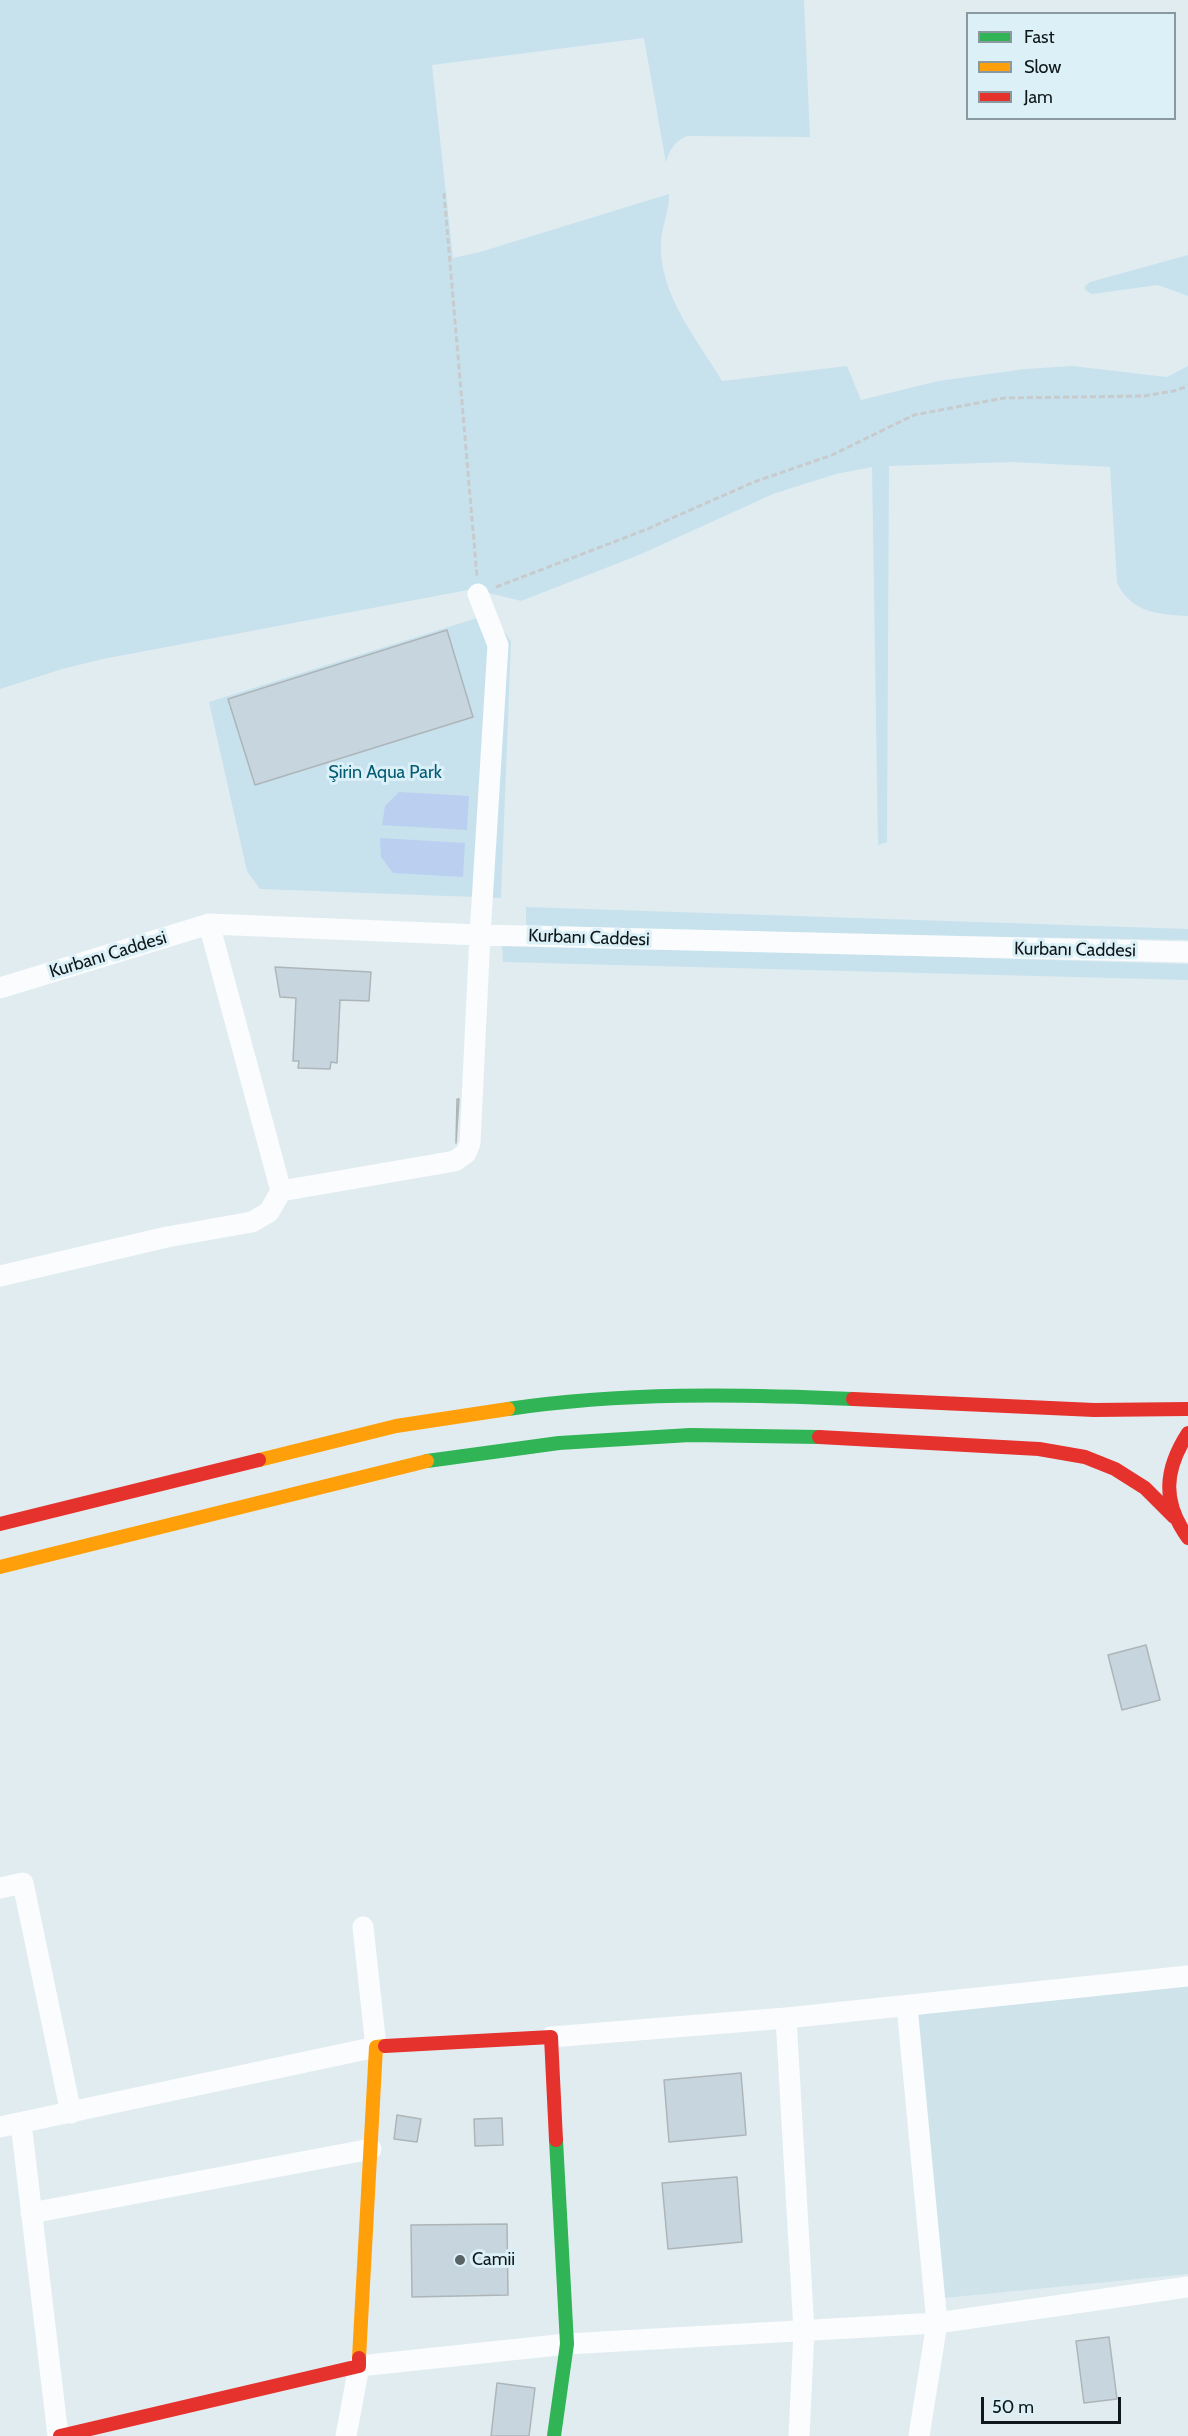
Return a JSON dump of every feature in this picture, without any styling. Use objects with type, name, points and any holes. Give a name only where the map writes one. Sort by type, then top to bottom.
[{"type":"main road","points":[[0,1524],[396,1426],[548,1403],[635,1396],[745,1394],[1094,1410],[1188,1409]]},
{"type":"main road","points":[[1174,1518],[1170,1503],[1169,1472],[1173,1457],[1188,1433]]},
{"type":"main road","points":[[0,1567],[429,1461],[515,1448],[624,1437],[756,1434],[1039,1449],[1085,1457],[1114,1469],[1145,1488],[1174,1518],[1188,1538]]},
{"type":"main road","points":[[59,2436],[131,2427],[359,2366],[376,2047],[551,2037],[567,2344],[554,2436]]},
{"type":"street","points":[[281,1191],[455,1161],[466,1154],[470,1143],[498,645],[478,594]]},
{"type":"street","points":[[0,1276],[167,1237],[252,1222],[269,1212],[281,1191],[209,924]]},
{"type":"street","name":"Kurbanı Caddesi","points":[[0,988],[209,924],[480,935],[1188,952]]},
{"type":"street","points":[[0,1888],[23,1883],[71,2113]]},
{"type":"street","points":[[59,2436],[31,2213],[10,2125],[376,2047],[363,1927]]},
{"type":"street","points":[[551,2037],[786,2018],[1188,1976]]},
{"type":"street","points":[[908,2006],[937,2323],[919,2436]]},
{"type":"street","points":[[786,2018],[804,2331],[799,2436]]},
{"type":"street","points":[[31,2213],[371,2148]]},
{"type":"street","points":[[346,2436],[359,2366],[567,2344],[937,2323],[1188,2288]]},
{"type":"path","points":[[444,193],[478,594],[645,530],[754,482],[832,455],[914,415],[1004,398],[1151,395],[1188,386]]},
{"type":"shaded area","points":[[1188,1969],[1188,2274],[934,2299],[912,2016]]},
{"type":"green space","points":[[0,0],[804,0],[810,137],[687,136],[673,147],[666,163],[644,38],[432,65],[453,258],[480,252],[669,194],[661,244],[666,281],[681,316],[722,381],[847,366],[861,400],[938,381],[1025,369],[1072,366],[1167,377],[1188,366],[1188,616],[1146,610],[1130,601],[1117,583],[1110,467],[1013,462],[889,466],[887,842],[878,845],[872,467],[836,474],[773,494],[639,555],[521,601],[473,589],[103,659],[62,669],[0,689]]},
{"type":"green space","points":[[1188,255],[1188,296],[1158,285],[1092,294],[1085,290],[1085,286],[1090,282]]},
{"type":"green space","name":"Şirin Aqua Park","points":[[493,613],[511,642],[501,898],[260,889],[247,871],[209,702]]},
{"type":"green space","points":[[526,907],[1188,929],[1188,940],[773,933],[526,925]]},
{"type":"green space","points":[[502,944],[1188,964],[1188,980],[503,962]]},
{"type":"water","points":[[399,792],[469,796],[467,830],[382,825],[385,806]]},
{"type":"water","points":[[380,838],[465,843],[463,877],[393,873],[381,857]]},
{"type":"building","points":[[447,630],[473,717],[255,785],[228,699]]},
{"type":"building","points":[[275,967],[371,972],[369,1001],[340,1000],[337,1063],[331,1062],[330,1069],[298,1068],[299,1061],[293,1061],[296,998],[280,997]]},
{"type":"building","points":[[457,1099],[459,1099],[456,1143]]},
{"type":"building","points":[[1146,1645],[1160,1700],[1122,1710],[1108,1655]]},
{"type":"building","points":[[741,2073],[746,2135],[669,2142],[664,2080]]},
{"type":"building","points":[[397,2115],[421,2119],[417,2142],[394,2139]]},
{"type":"building","points":[[502,2118],[503,2145],[475,2146],[474,2119]]},
{"type":"building","points":[[737,2177],[742,2242],[668,2249],[662,2183]]},
{"type":"building","name":"Camii","points":[[507,2224],[508,2295],[412,2297],[411,2225]]},
{"type":"building","points":[[1109,2337],[1117,2399],[1084,2403],[1076,2341]]},
{"type":"building","points":[[497,2383],[535,2388],[529,2436],[491,2436]]},
{"type":"traffic: fast","points":[[508,1409],[551,1403],[637,1397],[767,1396],[853,1399]]},
{"type":"traffic: fast","points":[[427,1461],[559,1443],[690,1435],[819,1437]]},
{"type":"traffic: fast","points":[[554,2436],[567,2344],[556,2140]]},
{"type":"traffic: slow","points":[[259,1460],[396,1426],[508,1409]]},
{"type":"traffic: slow","points":[[0,1567],[427,1461]]},
{"type":"traffic: slow","points":[[359,2358],[376,2047],[385,2046]]},
{"type":"traffic: jam","points":[[853,1399],[1094,1410],[1188,1409]]},
{"type":"traffic: jam","points":[[1188,1433],[1174,1460],[1169,1486],[1174,1512],[1188,1538]]},
{"type":"traffic: jam","points":[[819,1437],[1039,1449],[1085,1457],[1115,1469],[1145,1488],[1174,1517]]},
{"type":"traffic: jam","points":[[0,1524],[259,1460]]},
{"type":"traffic: jam","points":[[385,2046],[551,2037],[556,2140]]},
{"type":"traffic: jam","points":[[60,2436],[359,2366],[359,2358]]},
{"type":"place","name":"Camii","points":[[460,2260]]}]
